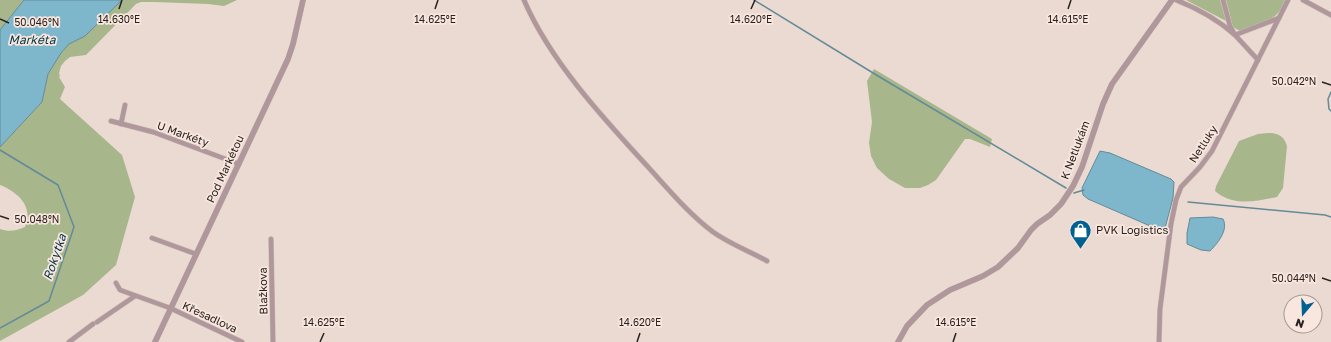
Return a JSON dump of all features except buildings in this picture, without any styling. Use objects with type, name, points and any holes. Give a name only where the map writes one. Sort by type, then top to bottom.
[{"type":"street","name":"Pod Markétou","points":[[155,342],[288,59],[303,0]]},
{"type":"street","points":[[524,0],[529,13],[545,41],[609,125],[688,209],[712,231],[723,239],[767,261]]},
{"type":"street","name":"K Netlukám","points":[[898,342],[907,326],[927,304],[946,292],[983,276],[998,267],[1018,248],[1034,226],[1050,215],[1061,204],[1073,186],[1082,167],[1103,104],[1112,84],[1172,0]]},
{"type":"street","points":[[1176,0],[1221,22],[1258,60]]},
{"type":"street","points":[[1223,0],[1230,26],[1235,35]]},
{"type":"street","name":"Netluky","points":[[1159,342],[1160,309],[1176,200],[1181,187],[1200,167],[1212,151],[1288,0]]},
{"type":"street","points":[[1303,0],[1331,15]]},
{"type":"street","points":[[1235,35],[1279,18]]},
{"type":"street","points":[[121,124],[125,105]]},
{"type":"street","name":"U Markéty","points":[[111,121],[152,132],[239,164]]},
{"type":"street","points":[[152,238],[196,254]]},
{"type":"street","name":"Blažkova","points":[[272,239],[273,342]]},
{"type":"street","name":"Křesadlova","points":[[116,283],[120,290],[170,308],[234,340],[242,342]]},
{"type":"street","points":[[69,342],[135,296]]},
{"type":"green space","points":[[0,0],[24,0],[0,30]]},
{"type":"green space","points":[[122,0],[237,0],[224,6],[208,4],[141,2],[136,4],[86,55],[70,57],[61,66],[59,77],[65,87],[60,99],[122,155],[135,197],[116,265],[83,295],[0,341],[0,229],[12,231],[25,227],[27,213],[23,201],[13,192],[0,185],[0,147],[42,102],[48,74],[61,53],[69,44],[85,36]]},
{"type":"green space","points":[[1186,0],[1220,0],[1226,21]]},
{"type":"green space","points":[[1226,0],[1285,0],[1275,16],[1262,23],[1240,31],[1233,27]]},
{"type":"green space","points":[[874,69],[992,139],[990,147],[970,139],[965,139],[936,180],[920,188],[905,188],[889,179],[877,168],[871,156],[869,143],[872,122],[867,81]]},
{"type":"green space","points":[[1268,133],[1280,136],[1287,146],[1283,188],[1277,197],[1245,202],[1229,199],[1215,191],[1216,186],[1239,141],[1258,134]]},
{"type":"water","name":"Markéta","points":[[24,0],[122,0],[85,36],[69,44],[61,53],[48,74],[42,102],[0,147],[0,30]]},
{"type":"water","points":[[1100,151],[1110,153],[1171,179],[1174,182],[1173,198],[1164,232],[1088,199],[1083,195],[1082,188]]},
{"type":"water","points":[[1213,217],[1223,219],[1224,228],[1219,241],[1210,251],[1201,250],[1187,244],[1187,233],[1190,218]]},
{"type":"waterway","points":[[754,0],[1066,188]]},
{"type":"waterway","points":[[1331,92],[1328,99],[1329,109],[1331,111]]},
{"type":"waterway","name":"Rokytka","points":[[0,150],[58,185],[74,227],[49,301],[0,328]]},
{"type":"waterway","points":[[1074,193],[1084,190]]},
{"type":"waterway","points":[[1188,202],[1325,215],[1331,217]]},
{"type":"place","name":"PVK Logistics","points":[[1080,250]]}]
